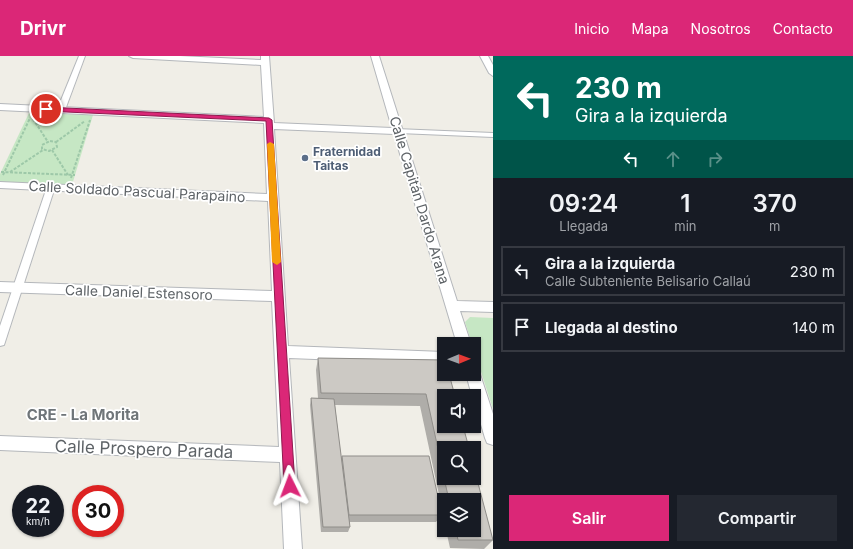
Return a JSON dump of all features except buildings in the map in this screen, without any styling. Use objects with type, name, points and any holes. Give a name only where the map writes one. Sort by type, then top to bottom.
[{"type":"street","points":[[61,110],[82,56]]},
{"type":"street","points":[[132,56],[266,59],[293,549]]},
{"type":"street","name":"Calle Capitán Dardo Arana","points":[[375,56],[462,337]]},
{"type":"street","points":[[484,56],[493,73]]},
{"type":"street","points":[[0,107],[31,112],[61,110],[399,131],[493,135]]},
{"type":"street","name":"Calle Soldado Pascual Parapaino","points":[[0,185],[273,198]]},
{"type":"street","points":[[0,342],[51,187]]},
{"type":"street","name":"Calle Daniel Estensoro","points":[[0,287],[279,296]]},
{"type":"street","points":[[452,306],[493,307]]},
{"type":"street","points":[[282,352],[437,358]]},
{"type":"street","points":[[475,381],[493,438]]},
{"type":"street","name":"Calle Prospero Parada","points":[[0,443],[288,455]]},
{"type":"path","points":[[31,112],[48,142]]},
{"type":"path","points":[[31,112],[1,178],[43,150],[52,150],[58,147],[56,142]]},
{"type":"path","points":[[43,150],[41,148],[42,145],[48,142],[56,142],[91,116],[74,174],[70,179]]},
{"type":"path","points":[[52,150],[73,182]]},
{"type":"path","points":[[1,172],[74,174]]},
{"type":"green space","points":[[29,113],[93,115],[72,185],[0,182],[0,174]]},
{"type":"green space","points":[[470,317],[493,318],[493,409],[481,372],[481,337],[470,337],[465,322]]},
{"type":"slow traffic","points":[[270,144],[277,262]]},
{"type":"place","name":"Fraternidad Taitas","points":[[305,158]]},
{"type":"district","name":"CRE - La Morita","points":[[83,414]]},
{"type":"route","points":[[46,109],[269,120],[290,486]]}]
